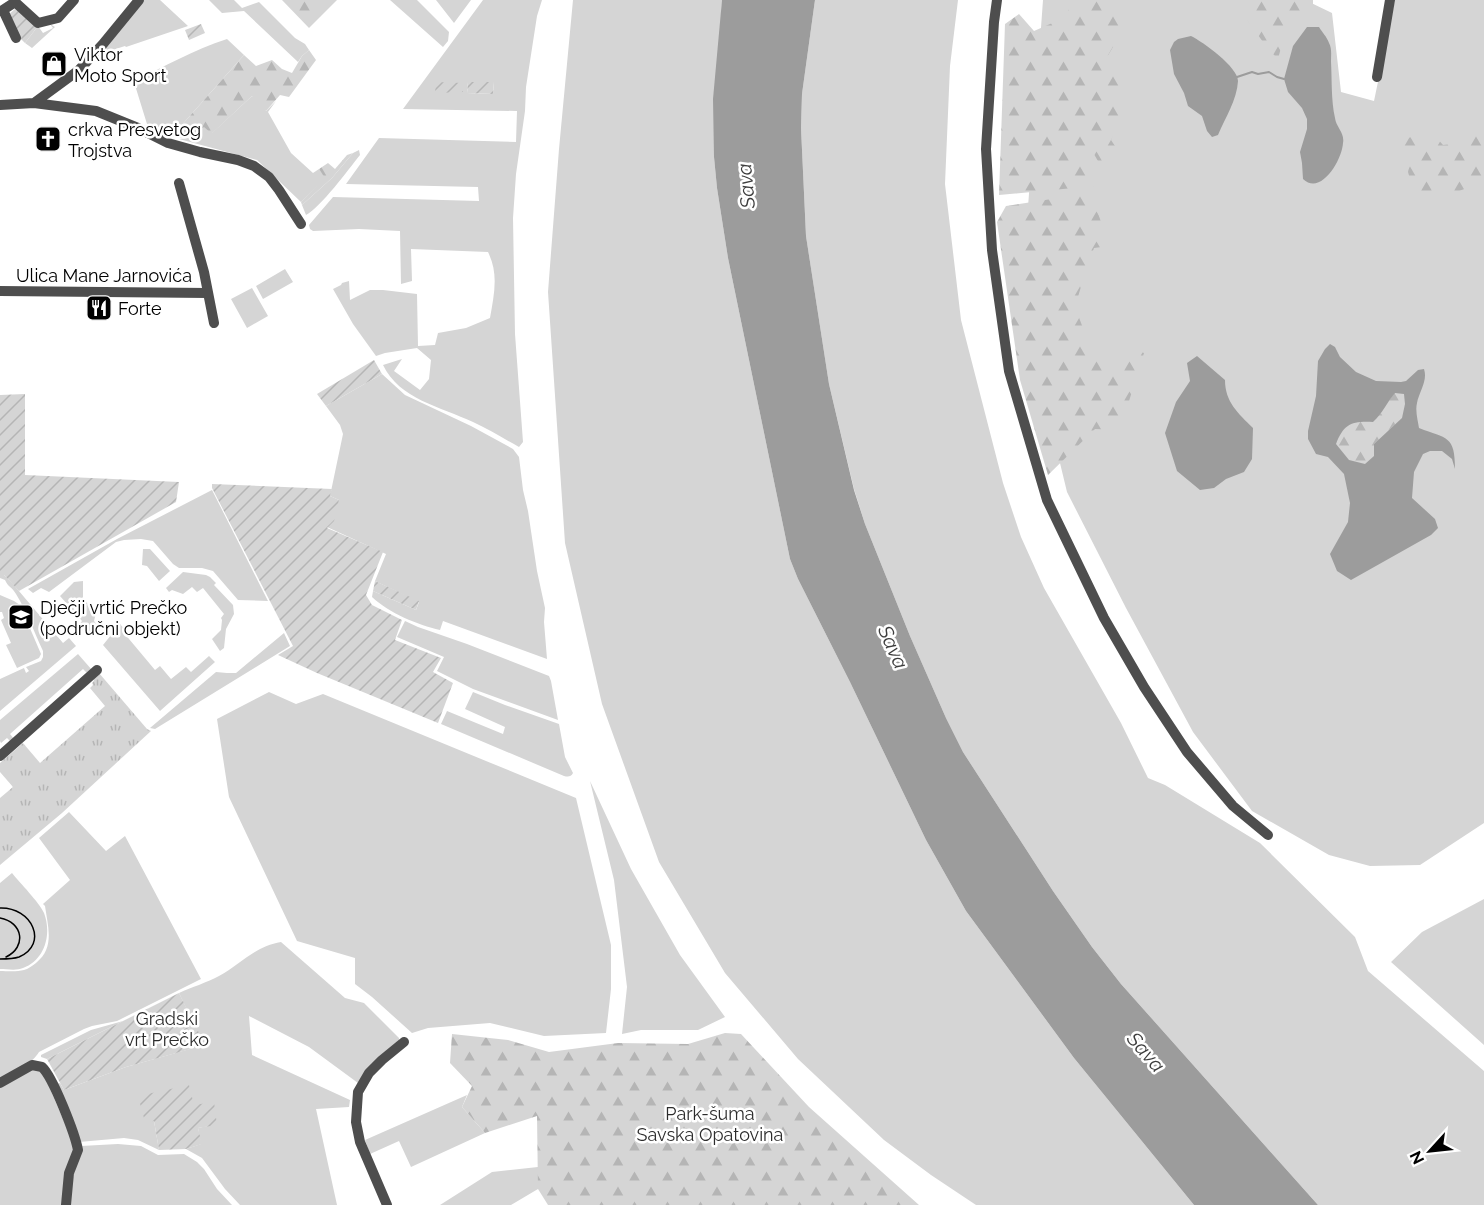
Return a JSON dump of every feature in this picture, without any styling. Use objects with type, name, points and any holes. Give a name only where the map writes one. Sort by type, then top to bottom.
[{"type":"street","points":[[16,38],[1,11],[15,2],[38,23],[58,18],[74,0]]},
{"type":"street","points":[[34,104],[79,70],[139,0]]},
{"type":"street","points":[[998,0],[994,22],[986,149],[992,250],[1009,370],[1047,500],[1104,618],[1144,687],[1187,752],[1233,806],[1268,835]]},
{"type":"street","points":[[1377,77],[1390,0]]},
{"type":"street","points":[[0,105],[34,104],[96,111],[168,143],[254,166],[269,177],[279,189],[301,224]]},
{"type":"street","name":"Ulica Mane Jarnovića","points":[[179,183],[204,272],[214,323]]},
{"type":"street","name":"Ulica Mane Jarnovića","points":[[0,291],[208,293]]},
{"type":"street","points":[[0,756],[97,670]]},
{"type":"street","points":[[387,1205],[360,1142],[356,1122],[358,1092],[369,1073],[404,1042]]},
{"type":"street","points":[[0,1083],[36,1065],[42,1066],[49,1075],[78,1150],[69,1173],[66,1205]]},
{"type":"green space","points":[[142,0],[160,0],[188,26],[97,55]]},
{"type":"green space","points":[[209,0],[234,0],[242,8],[259,2],[309,50],[298,62],[244,11],[222,13]]},
{"type":"green space","points":[[282,0],[337,0],[309,28]]},
{"type":"green space","points":[[390,0],[417,0],[449,32],[448,41],[443,47]]},
{"type":"green space","points":[[436,0],[471,0],[454,23]]},
{"type":"green space","points":[[483,0],[542,0],[537,16],[526,87],[513,218],[515,334],[523,442],[519,447],[473,422],[422,401],[399,386],[383,365],[402,359],[394,371],[420,390],[429,379],[431,360],[417,348],[376,356],[353,324],[333,289],[349,281],[350,300],[370,290],[417,294],[418,346],[435,345],[438,333],[466,328],[490,318],[495,276],[488,252],[411,249],[412,281],[401,284],[400,231],[359,229],[313,231],[310,229],[309,225],[333,197],[479,201],[478,187],[346,184],[379,138],[516,142],[517,111],[403,109]],"holes":[[[468,82],[494,82],[493,94],[467,93]]]},
{"type":"green space","points":[[573,0],[722,0],[714,157],[717,188],[728,258],[790,559],[926,840],[966,911],[1074,1058],[1194,1205],[976,1205],[884,1140],[798,1059],[725,973],[659,862],[602,704],[565,543],[548,292]]},
{"type":"green space","points":[[815,0],[958,0],[950,66],[945,184],[961,320],[1003,483],[1021,537],[1044,588],[1121,723],[1148,778],[1165,785],[1260,843],[1355,937],[1368,971],[1484,1071],[1484,1205],[1318,1205],[1121,984],[1092,947],[963,752],[910,636],[865,524],[854,489],[829,384],[806,236],[801,128],[802,94]]},
{"type":"green space","points":[[1043,0],[1305,0],[1332,13],[1341,92],[1374,101],[1395,0],[1484,0],[1484,823],[1420,865],[1370,866],[1329,855],[1252,811],[1193,732],[1067,492],[1032,347],[1027,221]]},
{"type":"green space","points":[[1072,0],[1117,0],[1124,11],[1119,37],[1107,57],[1112,66],[1124,61],[1124,108],[1111,140],[1119,152],[1102,168],[1091,149],[1075,149],[1094,186],[999,195],[1005,24],[1019,14],[1034,31],[1066,17]]},
{"type":"green space","points":[[1236,0],[1313,0],[1313,8],[1289,29],[1278,59],[1248,21],[1246,7]]},
{"type":"green space","points":[[15,9],[38,26],[25,43],[19,37],[8,15]]},
{"type":"green space","points":[[50,24],[55,27],[32,48],[25,43],[38,26],[43,33],[53,28]]},
{"type":"green space","points":[[201,24],[205,33],[189,40],[185,30]]},
{"type":"green space","points":[[227,39],[244,55],[172,136],[147,124],[134,82],[191,53]]},
{"type":"green space","points":[[309,50],[316,60],[289,97],[280,95],[266,111],[258,108],[252,96],[206,139],[211,133],[204,127],[185,138],[172,136],[244,55],[256,66],[272,60],[282,69],[292,73],[302,56]]},
{"type":"green space","points":[[436,82],[463,83],[463,92],[435,93]]},
{"type":"green space","points":[[468,82],[494,82],[493,94],[467,93]]},
{"type":"green space","points":[[252,96],[266,111],[276,101],[268,112],[291,153],[313,173],[319,169],[326,178],[301,202],[257,160],[179,139],[188,138],[204,126],[212,133]]},
{"type":"green space","points":[[1477,120],[1484,120],[1484,175],[1472,186],[1454,193],[1438,190],[1414,193],[1408,172],[1410,162],[1407,149],[1402,143],[1407,138],[1429,133],[1443,145],[1452,144],[1466,139],[1467,131]]},
{"type":"green space","points":[[359,150],[360,155],[342,178],[306,215],[302,205],[332,178],[353,153]]},
{"type":"green space","points":[[353,153],[332,178],[302,205],[301,202],[325,178],[319,169],[328,163],[335,169],[347,155]]},
{"type":"green space","points":[[1097,192],[1098,213],[1109,246],[1094,248],[1075,307],[1089,344],[1105,368],[1129,347],[1144,353],[1120,430],[1095,429],[1048,475],[1020,380],[997,222],[1006,206]]},
{"type":"green space","points":[[285,269],[293,282],[263,299],[256,286]]},
{"type":"green space","points":[[252,288],[268,316],[247,328],[231,299]]},
{"type":"green space","points":[[374,360],[382,374],[326,406],[317,394]]},
{"type":"green space","points":[[382,374],[405,395],[471,426],[513,449],[519,457],[545,608],[547,659],[443,621],[440,630],[422,625],[387,608],[372,597],[373,591],[416,610],[419,602],[375,581],[386,554],[327,527],[339,500],[330,496],[343,434],[340,425],[326,406]]},
{"type":"green space","points":[[1395,392],[1404,394],[1405,404],[1402,418],[1374,444],[1374,456],[1365,464],[1349,460],[1336,444],[1342,432],[1354,423],[1373,422]]},
{"type":"green space","points":[[25,394],[25,475],[179,482],[176,502],[19,591],[4,575],[0,575],[0,395]]},
{"type":"green space","points":[[212,484],[332,489],[330,496],[339,500],[334,521],[327,528],[383,552],[366,595],[372,605],[402,620],[395,640],[441,658],[433,672],[453,683],[438,723],[278,655],[293,646]]},
{"type":"green space","points":[[212,490],[268,601],[238,600],[213,571],[202,568],[179,568],[153,541],[141,539],[116,542],[49,592],[41,588],[33,593],[28,589],[117,539]]},
{"type":"green space","points":[[143,549],[150,549],[170,571],[159,581],[147,566],[142,565]]},
{"type":"green space","points":[[183,572],[210,577],[216,583],[214,585],[233,605],[234,614],[226,629],[224,648],[220,651],[212,639],[221,630],[221,618],[224,614],[203,588],[197,592],[192,587],[183,594],[172,590],[169,592],[166,588]]},
{"type":"green space","points":[[0,575],[4,575],[13,584],[63,643],[69,638],[76,646],[0,711],[0,679],[24,668],[26,673],[29,671],[26,667],[41,661],[43,651],[15,592],[5,580],[0,578]]},
{"type":"green space","points":[[83,581],[83,598],[96,613],[94,621],[98,626],[87,636],[78,626],[82,621],[60,596],[74,582]]},
{"type":"green space","points":[[375,581],[419,601],[416,610],[373,591]]},
{"type":"green space","points":[[0,595],[20,605],[41,654],[39,658],[17,668],[6,645],[11,643],[1,620],[4,618],[0,612]]},
{"type":"green space","points":[[405,621],[549,676],[558,720],[473,689],[437,671],[444,657],[397,637]]},
{"type":"green space","points":[[120,624],[126,631],[124,633],[155,670],[160,666],[171,679],[186,667],[191,672],[209,656],[215,662],[160,711],[103,645]]},
{"type":"green space","points":[[284,633],[290,646],[155,729],[150,728],[216,672],[236,673]]},
{"type":"green space","points":[[78,654],[92,670],[88,674],[83,669],[10,734],[14,739],[11,742],[7,738],[1,743],[0,720]]},
{"type":"green space","points":[[99,673],[151,731],[62,813],[0,865],[0,798],[13,787],[0,772],[0,763],[23,743],[40,763],[105,706],[90,688],[93,685],[93,678]]},
{"type":"green space","points":[[269,692],[296,704],[323,694],[576,798],[611,945],[611,989],[606,1033],[544,1036],[490,1023],[428,1028],[412,1033],[355,984],[355,958],[297,941],[229,797],[217,719]]},
{"type":"green space","points":[[473,692],[559,724],[565,757],[573,773],[564,776],[441,724],[447,711],[503,734],[505,727],[465,709]]},
{"type":"green space","points":[[590,781],[631,869],[680,955],[725,1017],[698,1030],[641,1030],[622,1034],[627,987],[614,880]]},
{"type":"green space","points":[[69,812],[106,851],[125,836],[201,979],[117,1021],[84,1029],[39,1052],[27,1064],[0,1079],[0,971],[27,969],[36,963],[46,951],[49,937],[43,904],[70,880],[39,838]]},
{"type":"green space","points":[[12,873],[42,909],[46,921],[47,938],[41,953],[31,964],[17,969],[0,969],[0,883]]},
{"type":"green space","points":[[1484,899],[1484,1045],[1391,962],[1422,932]]},
{"type":"green space","points":[[281,942],[345,998],[364,1003],[399,1038],[399,1042],[358,1083],[309,1047],[249,1016],[252,1055],[350,1100],[349,1107],[316,1109],[337,1205],[240,1205],[202,1158],[186,1149],[201,1144],[198,1128],[217,1124],[154,1121],[159,1150],[138,1140],[124,1138],[79,1142],[57,1084],[60,1083],[64,1090],[126,1067],[204,1045],[179,993],[227,972],[263,947]]},
{"type":"green space","name":"Gradski vrt Prečko","points":[[179,993],[205,1045],[126,1067],[64,1090],[47,1059]]},
{"type":"green space","points":[[123,1021],[47,1059],[41,1057],[91,1030]]},
{"type":"green space","name":"Park-šuma Savska Opatovina","points":[[725,1033],[741,1034],[809,1107],[919,1205],[548,1205],[538,1189],[537,1116],[485,1133],[462,1107],[472,1086],[450,1063],[452,1034],[508,1040],[549,1052],[618,1043],[688,1044]]},
{"type":"green space","points":[[41,1068],[75,1147],[64,1205],[0,1205],[0,1085],[28,1069]]},
{"type":"green space","points":[[189,1085],[194,1105],[214,1102],[217,1125],[198,1128],[202,1144],[186,1149],[159,1150],[154,1121],[145,1122],[138,1096]]},
{"type":"green space","points":[[467,1095],[462,1107],[485,1133],[411,1167],[399,1141],[370,1154],[365,1140]]},
{"type":"green space","points":[[118,1144],[141,1146],[158,1155],[184,1154],[204,1169],[217,1189],[232,1205],[69,1205],[70,1189],[81,1146]]},
{"type":"green space","points":[[538,1167],[538,1189],[511,1205],[440,1205],[492,1172]]},
{"type":"water","name":"Sava","points":[[722,0],[815,0],[802,94],[801,128],[806,236],[829,384],[854,490],[865,524],[946,718],[963,752],[1092,947],[1121,984],[1318,1205],[1194,1205],[1074,1058],[966,911],[926,840],[790,559],[728,258],[717,188],[713,99]]},
{"type":"water","points":[[1307,27],[1319,27],[1330,45],[1334,111],[1343,139],[1342,150],[1335,166],[1323,180],[1317,183],[1310,183],[1303,179],[1300,152],[1307,129],[1307,119],[1302,108],[1288,92],[1284,79],[1293,46]]},
{"type":"water","points":[[1191,36],[1226,62],[1238,81],[1235,95],[1218,135],[1212,137],[1207,131],[1202,116],[1188,106],[1174,74],[1170,50],[1178,39]]},
{"type":"water","points":[[1330,344],[1335,347],[1340,357],[1356,372],[1376,381],[1406,381],[1418,370],[1424,369],[1424,382],[1416,406],[1419,428],[1448,440],[1455,458],[1455,469],[1452,459],[1442,451],[1430,451],[1423,454],[1414,472],[1412,498],[1435,519],[1438,528],[1431,535],[1351,580],[1337,571],[1330,554],[1348,522],[1350,503],[1344,474],[1328,457],[1316,454],[1308,439],[1316,396],[1318,361]],"holes":[[[1395,393],[1404,394],[1405,404],[1402,418],[1374,444],[1374,456],[1365,464],[1349,460],[1336,444],[1345,428],[1354,423],[1373,422]]]},
{"type":"water","points":[[1197,356],[1225,380],[1230,401],[1253,428],[1252,459],[1244,472],[1226,479],[1214,488],[1200,490],[1177,471],[1165,433],[1176,402],[1190,381],[1187,363]]},
{"type":"waterway","points":[[1237,77],[1252,72],[1258,74],[1269,72],[1284,79]]},
{"type":"tram line","points":[[0,908],[21,913],[33,927],[35,936],[28,951],[19,957],[0,959]]},
{"type":"tram line","points":[[0,918],[14,924],[20,935],[17,947],[6,957]]},
{"type":"place","name":"Viktor Moto Sport","points":[[54,64]]},
{"type":"place","name":"crkva Presvetog Trojstva","points":[[48,139]]},
{"type":"place","name":"Forte","points":[[99,308]]},
{"type":"place","name":"Dječji vrtić Prečko (područni objekt)","points":[[21,617]]}]
